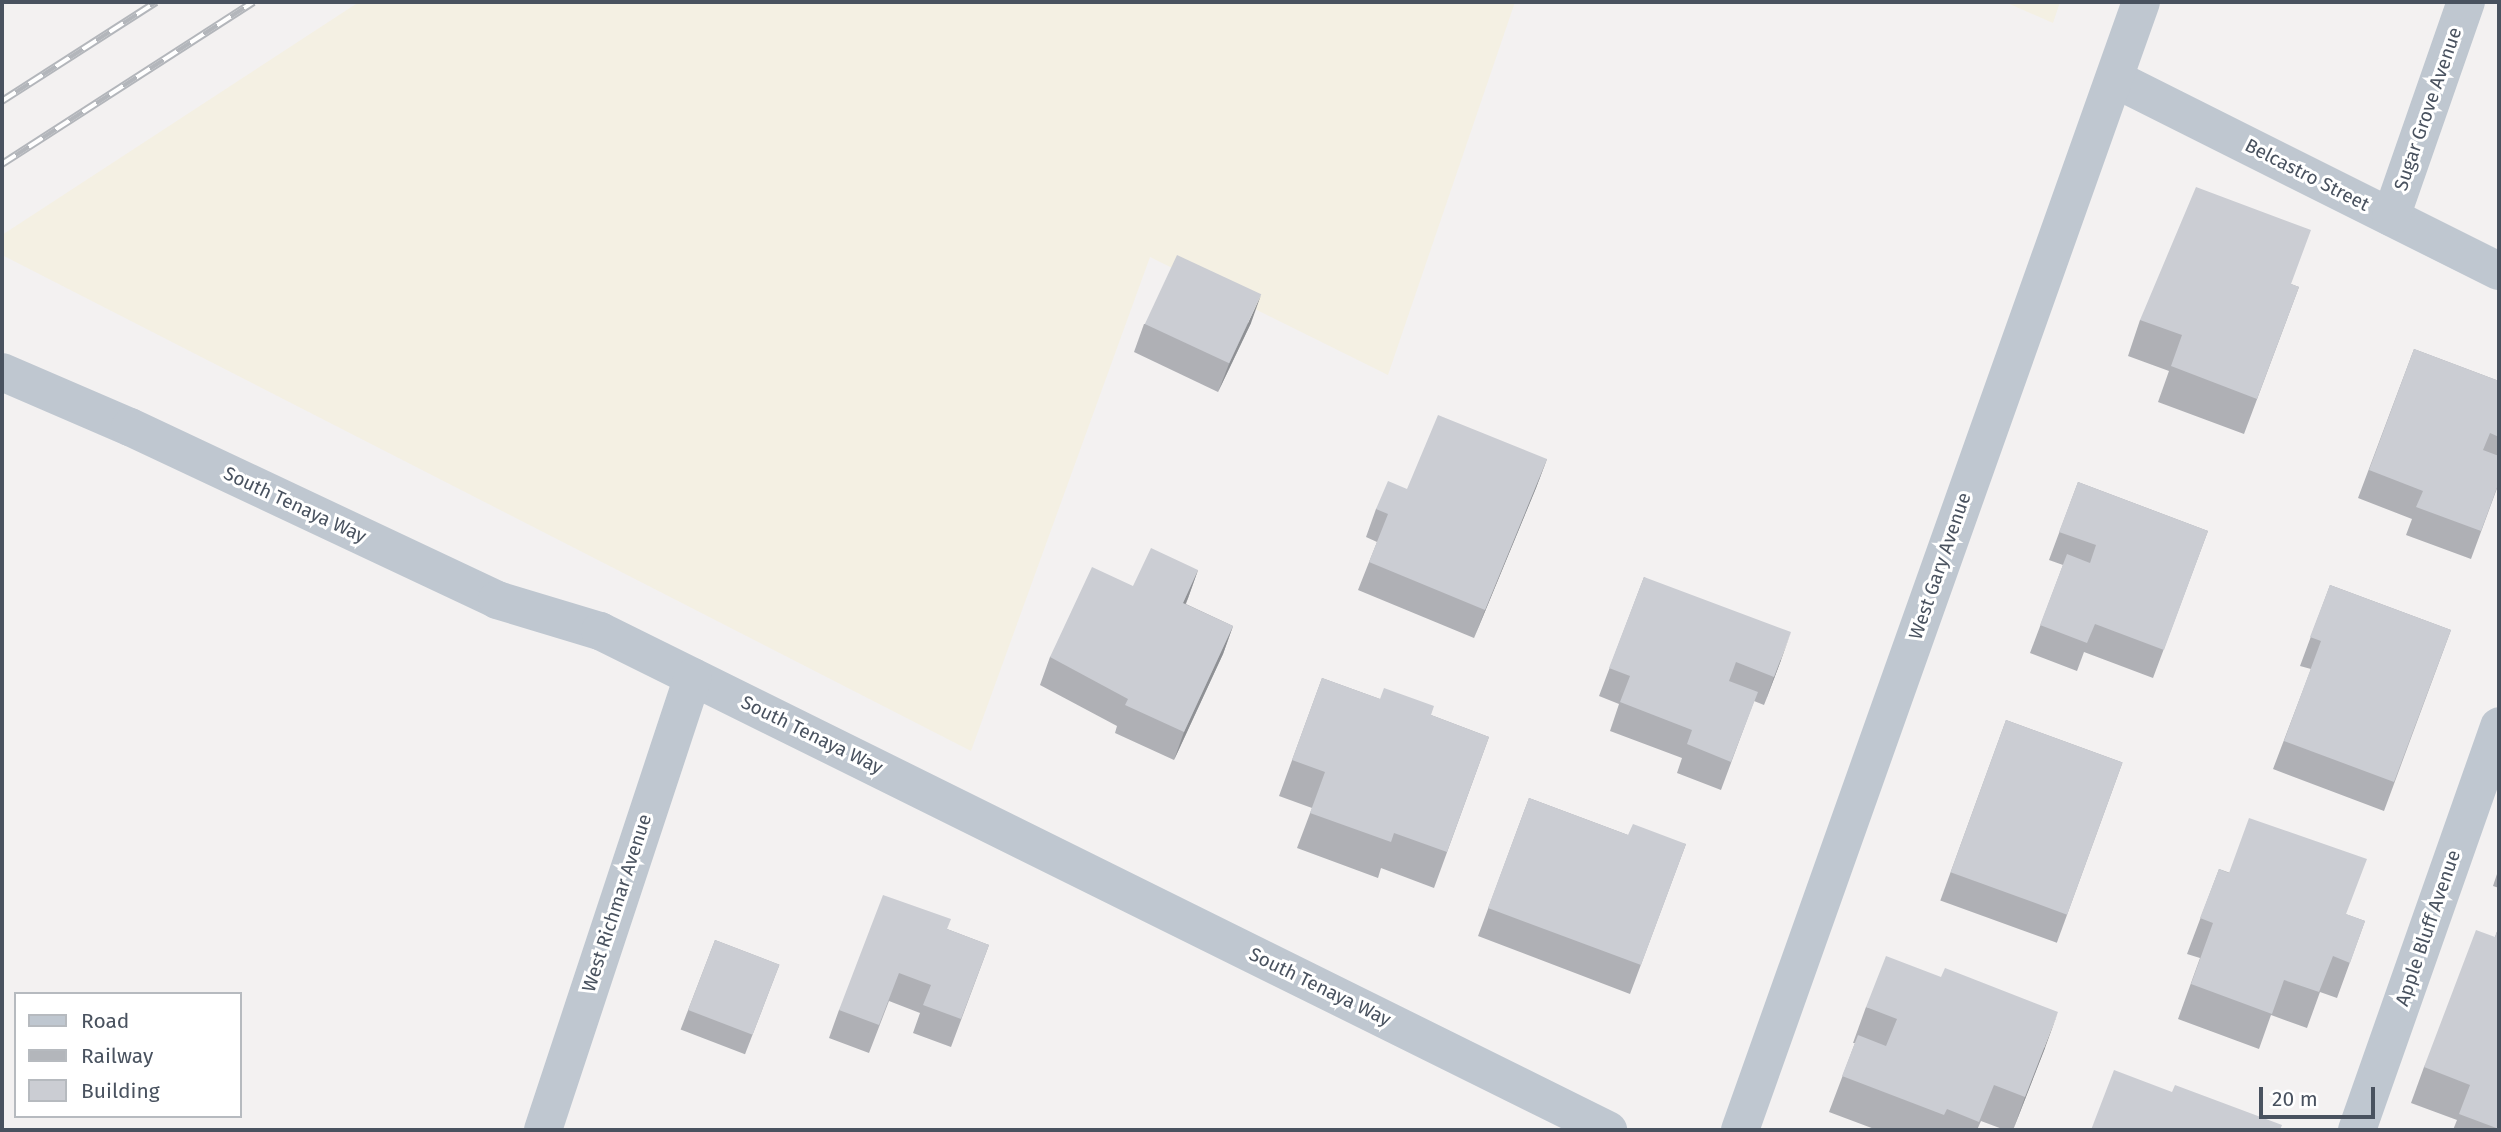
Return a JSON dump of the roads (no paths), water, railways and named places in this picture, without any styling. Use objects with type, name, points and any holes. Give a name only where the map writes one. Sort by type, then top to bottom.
[{"type":"street","name":"West Gary Avenue","points":[[1740,1130],[2141,2]]},
{"type":"street","name":"Sugar Grove Avenue","points":[[2391,217],[2466,2]]},
{"type":"street","name":"Belcastro Street","points":[[2115,79],[2499,271]]},
{"type":"street","name":"South Tenaya Way","points":[[2,372],[130,427],[497,600],[600,631],[1608,1130]]},
{"type":"street","name":"West Richmar Avenue","points":[[543,1130],[693,677]]},
{"type":"street","name":"Apple Bluff Avenue","points":[[2357,1130],[2499,726]]},
{"type":"railway","points":[[2,101],[156,2]]},
{"type":"railway","points":[[2,164],[253,2]]}]
